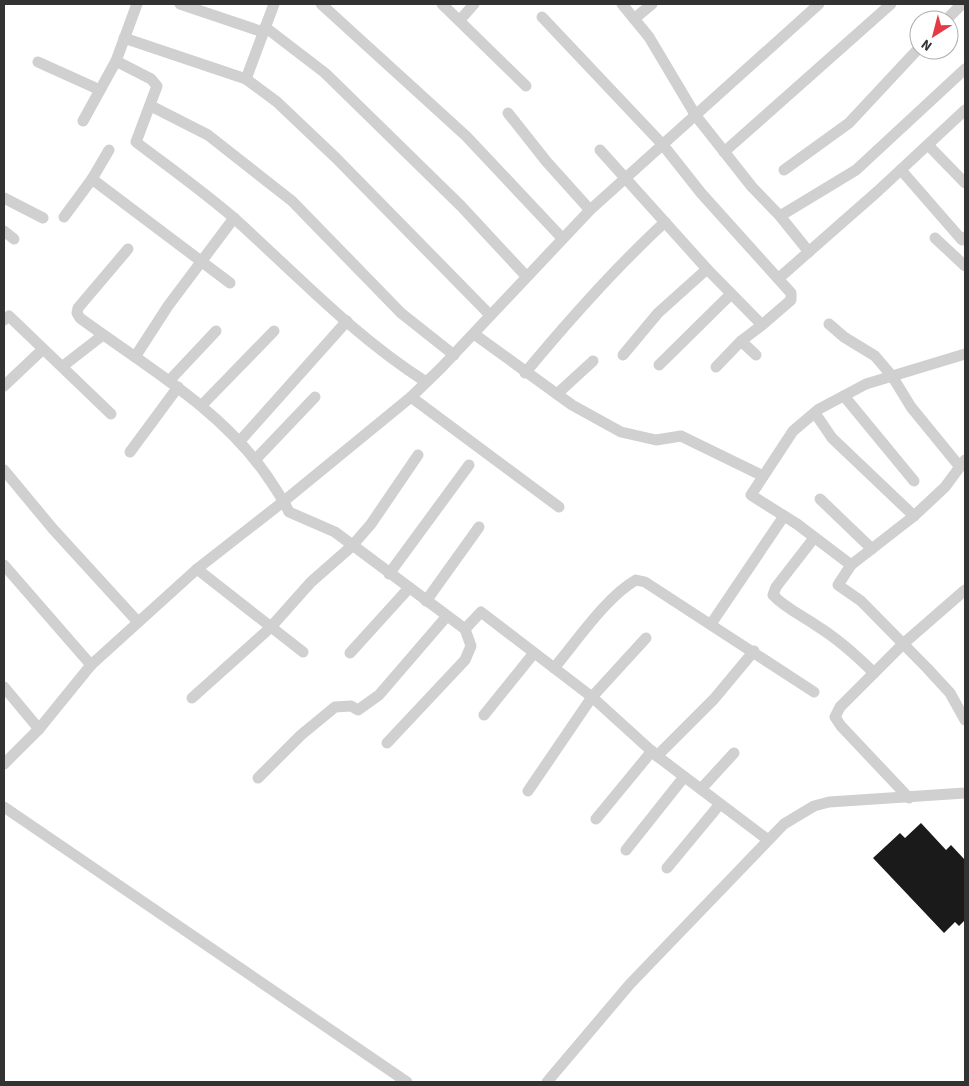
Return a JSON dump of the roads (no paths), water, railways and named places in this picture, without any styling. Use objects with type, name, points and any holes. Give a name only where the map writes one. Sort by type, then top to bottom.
[{"type":"street","points":[[83,121],[116,62],[137,4]]},
{"type":"street","points":[[180,4],[264,29],[325,73],[461,206],[526,276]]},
{"type":"street","points":[[246,79],[274,4]]},
{"type":"street","points":[[321,4],[466,136],[562,238]]},
{"type":"street","points":[[442,4],[526,86]]},
{"type":"street","points":[[460,20],[474,4]]},
{"type":"street","points":[[622,4],[649,37],[696,116],[752,187],[780,216],[809,252]]},
{"type":"street","points":[[634,19],[652,4]]},
{"type":"street","points":[[4,764],[39,729],[91,665],[197,569],[284,501],[411,397],[474,334],[526,276],[590,210],[819,4]]},
{"type":"street","points":[[724,152],[891,4]]},
{"type":"street","points":[[542,17],[663,145],[701,193],[791,293],[791,300],[741,341],[716,368]]},
{"type":"street","points":[[124,38],[246,79],[277,102],[336,158],[490,315]]},
{"type":"street","points":[[784,170],[849,123],[909,59]]},
{"type":"street","points":[[38,62],[100,90]]},
{"type":"street","points":[[116,62],[151,79],[157,86],[136,142],[234,218],[346,321],[393,361],[426,382]]},
{"type":"street","points":[[780,216],[856,170],[965,69]]},
{"type":"street","points":[[151,106],[208,135],[292,201],[401,312],[454,354]]},
{"type":"street","points":[[779,278],[901,170],[965,110]]},
{"type":"street","points":[[508,113],[546,161],[590,210]]},
{"type":"street","points":[[928,145],[965,183]]},
{"type":"street","points":[[64,217],[92,179],[108,150]]},
{"type":"street","points":[[600,150],[707,269],[762,325]]},
{"type":"street","points":[[901,170],[962,236],[944,246]]},
{"type":"street","points":[[92,179],[202,260],[230,283]]},
{"type":"street","points":[[4,198],[43,218]]},
{"type":"street","points":[[135,357],[168,306],[234,218]]},
{"type":"street","points":[[525,373],[586,301],[665,222]]},
{"type":"street","points":[[4,231],[14,239]]},
{"type":"street","points":[[935,238],[965,266]]},
{"type":"street","points":[[128,249],[78,308],[77,313],[80,318],[202,405],[256,459],[284,501],[288,512],[335,532],[464,629],[471,646],[465,660],[387,743]]},
{"type":"street","points":[[623,355],[658,313],[707,269]]},
{"type":"street","points":[[659,365],[731,294]]},
{"type":"street","points":[[4,320],[9,316],[42,350],[63,366],[111,414]]},
{"type":"street","points":[[239,442],[346,321]]},
{"type":"street","points":[[829,324],[844,337],[875,356],[892,376],[910,407],[963,464],[945,486],[914,516],[851,565],[838,584],[861,601],[962,705],[965,720]]},
{"type":"street","points":[[130,452],[173,384],[216,331]]},
{"type":"street","points":[[202,405],[274,331]]},
{"type":"street","points":[[474,334],[572,406],[621,432],[656,440],[681,436],[763,476]]},
{"type":"street","points":[[63,366],[103,335]]},
{"type":"street","points":[[741,341],[756,355]]},
{"type":"street","points":[[4,386],[42,350]]},
{"type":"street","points":[[851,565],[751,494],[793,431],[814,413],[866,384],[965,354]]},
{"type":"street","points":[[557,394],[593,361]]},
{"type":"street","points":[[844,396],[914,481]]},
{"type":"street","points":[[256,459],[315,397]]},
{"type":"street","points":[[411,397],[559,507]]},
{"type":"street","points":[[814,413],[832,438],[914,516]]},
{"type":"street","points":[[192,698],[270,628],[311,582],[352,546],[370,524],[418,454]]},
{"type":"street","points":[[390,574],[469,465]]},
{"type":"street","points":[[4,470],[66,544],[138,622]]},
{"type":"street","points":[[820,500],[872,549]]},
{"type":"street","points":[[711,624],[784,516]]},
{"type":"street","points":[[426,601],[479,527]]},
{"type":"street","points":[[814,538],[776,587],[773,595],[779,602],[819,626],[856,655],[874,673]]},
{"type":"street","points":[[4,565],[91,665]]},
{"type":"street","points":[[197,569],[303,652]]},
{"type":"street","points":[[554,668],[592,622],[626,586],[636,580],[645,582],[754,651],[814,692]]},
{"type":"street","points":[[350,653],[409,588]]},
{"type":"street","points":[[910,798],[841,726],[835,717],[840,707],[874,673],[965,590]]},
{"type":"street","points":[[464,629],[481,612],[592,697],[655,754],[768,840]]},
{"type":"street","points":[[258,778],[301,735],[335,708],[351,706],[358,710],[379,695],[447,616]]},
{"type":"street","points":[[528,791],[556,747],[592,697],[646,638]]},
{"type":"street","points":[[596,819],[655,754],[714,699],[754,651]]},
{"type":"street","points":[[484,715],[534,653]]},
{"type":"street","points":[[4,687],[39,729]]},
{"type":"street","points":[[701,789],[734,753]]},
{"type":"street","points":[[626,850],[684,777]]},
{"type":"street","points":[[547,1082],[630,984],[784,824],[814,806],[828,802],[965,793]]},
{"type":"street","points":[[667,868],[720,804]]},
{"type":"street","points":[[4,806],[407,1082]]}]
